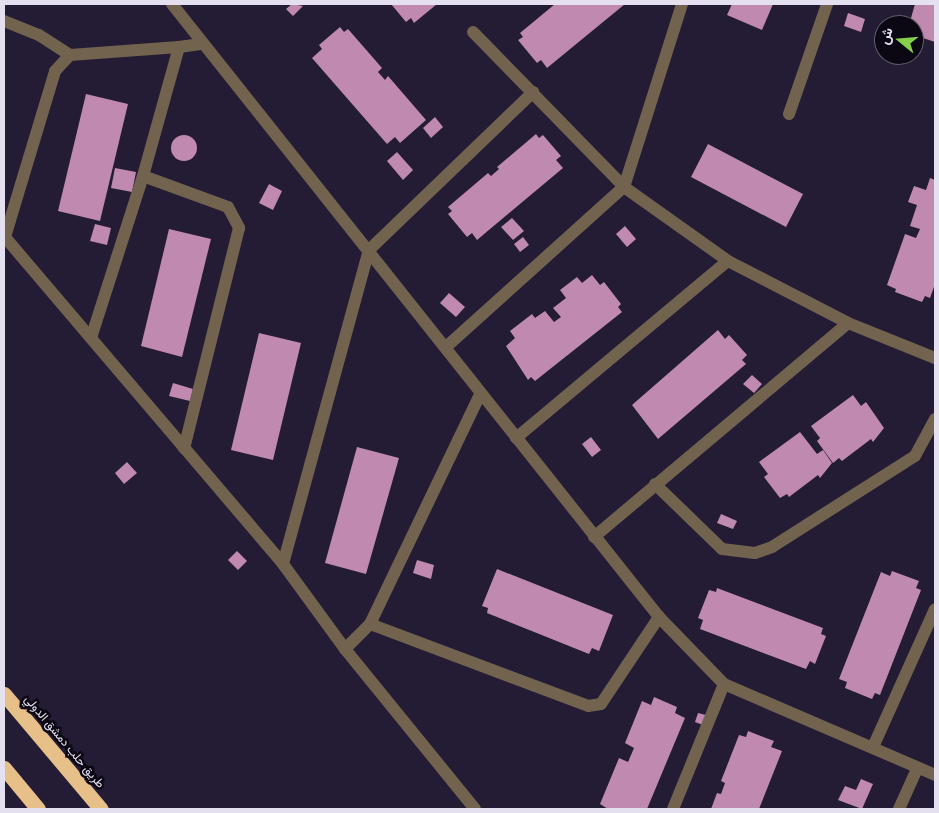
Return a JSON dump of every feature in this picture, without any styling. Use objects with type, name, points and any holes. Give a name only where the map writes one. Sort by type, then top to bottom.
[{"type":"highway","name":"طريق حلب دمشق الدولي","points":[[4,694],[101,809]]},
{"type":"highway","points":[[4,768],[38,809]]},
{"type":"street","points":[[172,4],[201,44],[369,250],[594,537],[659,617],[724,684],[873,747],[917,769],[935,775]]},
{"type":"street","points":[[446,347],[624,187],[682,4]]},
{"type":"street","points":[[790,114],[827,4]]},
{"type":"street","points":[[4,21],[39,35],[70,55],[201,44]]},
{"type":"street","points":[[473,32],[624,187],[728,262],[848,323],[935,358]]},
{"type":"street","points":[[91,338],[143,176],[179,47]]},
{"type":"street","points":[[70,55],[55,71],[4,237],[283,564],[345,649],[474,809]]},
{"type":"street","points":[[283,564],[369,250],[533,92]]},
{"type":"street","points":[[143,176],[228,207],[239,228],[184,448]]},
{"type":"street","points":[[516,438],[728,262]]},
{"type":"street","points":[[594,537],[848,323]]},
{"type":"street","points":[[345,649],[370,624],[480,394]]},
{"type":"street","points":[[655,484],[722,549],[755,553],[772,546],[915,456],[935,419]]},
{"type":"street","points":[[873,747],[930,635],[935,609]]},
{"type":"street","points":[[370,624],[588,706],[601,704],[659,617]]},
{"type":"street","points":[[673,809],[724,684]]},
{"type":"street","points":[[899,809],[917,769]]},
{"type":"building","points":[[292,4],[303,6],[293,16],[286,9]]},
{"type":"building","points":[[391,4],[437,4],[414,23],[411,18],[406,22]]},
{"type":"building","points":[[555,4],[625,4],[547,68],[541,60],[537,63],[518,40],[523,37],[520,33]]},
{"type":"building","points":[[732,4],[773,4],[762,30],[727,15]]},
{"type":"building","points":[[915,4],[935,4],[935,42],[924,38],[924,15],[912,15]]},
{"type":"building","points":[[848,13],[865,19],[861,32],[844,26]]},
{"type":"building","points":[[340,27],[344,32],[348,29],[382,68],[378,72],[385,80],[388,76],[426,120],[400,143],[395,137],[387,144],[312,58],[322,49],[319,45]]},
{"type":"building","points":[[86,94],[128,104],[100,221],[58,211]]},
{"type":"building","points":[[435,117],[443,127],[431,138],[423,128]]},
{"type":"building","points":[[536,134],[539,138],[543,135],[561,156],[556,160],[563,168],[477,240],[472,233],[467,237],[448,214],[452,211],[448,207],[488,173],[491,176],[499,169],[497,167]]},
{"type":"building","points":[[184,135],[193,139],[197,148],[193,157],[184,161],[175,157],[171,148],[175,139]]},
{"type":"building","points":[[708,144],[803,194],[786,227],[691,177]]},
{"type":"building","points":[[397,152],[413,170],[403,180],[387,161]]},
{"type":"building","points":[[115,168],[136,172],[132,192],[111,188]]},
{"type":"building","points":[[930,178],[935,180],[935,284],[930,298],[925,296],[922,302],[895,292],[896,289],[887,285],[905,234],[916,238],[920,229],[910,226],[917,205],[908,202],[914,186],[926,190]]},
{"type":"building","points":[[269,184],[282,191],[273,210],[259,203]]},
{"type":"building","points":[[512,218],[524,231],[513,240],[501,227]]},
{"type":"building","points":[[95,224],[111,228],[107,245],[90,241]]},
{"type":"building","points":[[625,226],[636,239],[627,247],[616,234]]},
{"type":"building","points":[[169,229],[211,239],[182,357],[141,346]]},
{"type":"building","points":[[523,237],[529,245],[520,252],[514,244]]},
{"type":"building","points":[[592,275],[600,285],[604,282],[621,304],[618,307],[622,312],[535,381],[531,377],[528,380],[506,346],[515,338],[510,331],[532,314],[535,318],[545,311],[554,322],[561,317],[553,308],[566,298],[560,290],[577,277],[582,283]]},
{"type":"building","points":[[449,293],[465,307],[456,317],[440,303]]},
{"type":"building","points":[[718,330],[725,339],[729,335],[747,355],[742,360],[746,364],[658,439],[632,405]]},
{"type":"building","points":[[259,333],[301,343],[273,460],[231,450]]},
{"type":"building","points":[[752,375],[762,384],[754,393],[743,384]]},
{"type":"building","points":[[173,383],[193,389],[190,401],[169,396]]},
{"type":"building","points":[[853,395],[861,406],[866,402],[884,428],[873,442],[871,439],[842,461],[839,458],[833,463],[817,441],[820,438],[811,426]]},
{"type":"building","points":[[800,432],[817,454],[823,450],[832,463],[820,478],[818,475],[789,497],[787,494],[780,498],[764,477],[768,474],[759,462]]},
{"type":"building","points":[[591,437],[601,450],[592,457],[582,444]]},
{"type":"building","points":[[357,447],[399,458],[366,574],[325,563]]},
{"type":"building","points":[[127,462],[137,473],[124,484],[115,473]]},
{"type":"building","points":[[721,514],[737,521],[733,529],[717,523]]},
{"type":"building","points":[[237,551],[247,561],[238,570],[228,560]]},
{"type":"building","points":[[417,560],[434,565],[431,579],[413,573]]},
{"type":"building","points":[[497,569],[613,615],[599,651],[592,648],[589,654],[487,613],[488,608],[482,606]]},
{"type":"building","points":[[892,571],[919,581],[916,588],[921,590],[880,695],[875,693],[872,699],[845,688],[847,682],[839,679],[881,572],[890,576]]},
{"type":"building","points":[[717,588],[823,628],[821,634],[826,636],[815,664],[810,661],[806,669],[700,629],[703,620],[698,618],[709,590],[716,592]]},
{"type":"building","points":[[654,697],[677,707],[675,713],[685,718],[647,809],[608,809],[600,804],[619,758],[628,762],[634,748],[625,743],[642,701],[651,705]]},
{"type":"building","points":[[698,713],[706,715],[703,725],[695,722]]},
{"type":"building","points":[[748,731],[774,741],[771,747],[782,751],[759,809],[711,809],[717,793],[721,794],[725,783],[721,781],[739,735],[746,737]]},
{"type":"building","points":[[861,779],[873,784],[862,809],[838,800],[845,786],[856,790]]}]
